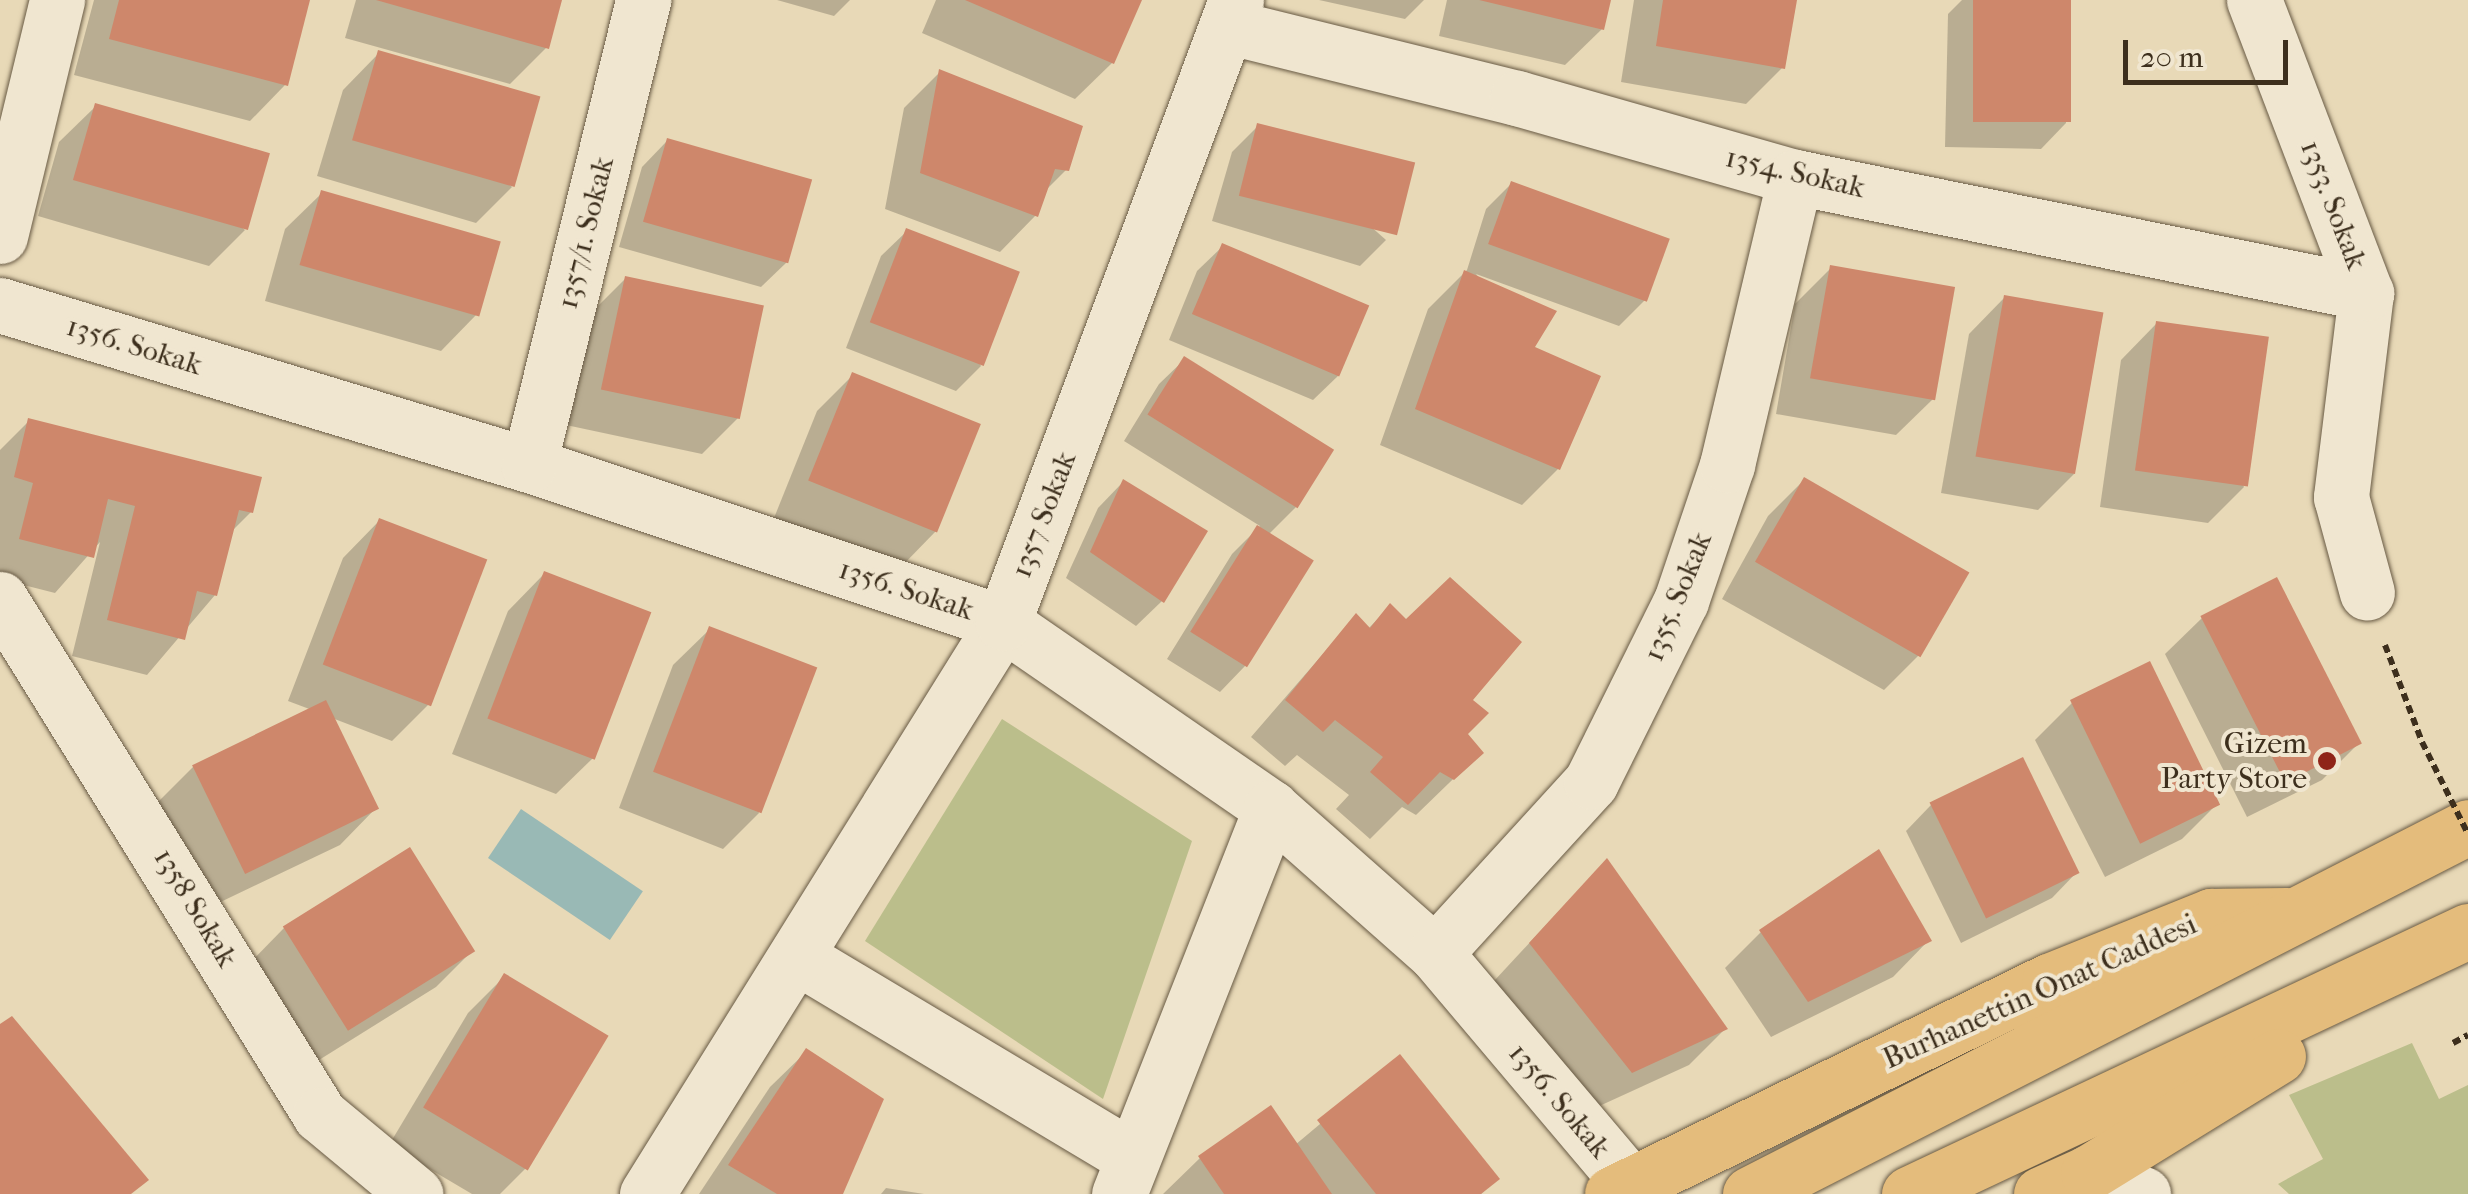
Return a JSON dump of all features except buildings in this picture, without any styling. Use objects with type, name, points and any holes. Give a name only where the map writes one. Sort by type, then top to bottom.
[{"type":"main road","points":[[2300,915],[2468,831]]},
{"type":"main road","name":"Burhanettin Onat Caddesi","points":[[1621,1189],[2103,960],[2211,916],[2300,915]]},
{"type":"main road","name":"Burhanettin Onat Caddesi","points":[[1750,1194],[2300,915]]},
{"type":"main road","points":[[1909,1194],[2468,932]]},
{"type":"main road","points":[[2064,1184],[2277,1056],[2346,992]]},
{"type":"street","points":[[0,236],[58,0]]},
{"type":"street","name":"1357/1. Sokak","points":[[529,465],[643,0]]},
{"type":"street","name":"1353. Sokak","points":[[2254,0],[2366,292],[2341,497],[2375,617]]},
{"type":"street","name":"1354. Sokak","points":[[1233,13],[1794,177],[2366,292]]},
{"type":"street","name":"1357 Sokak","points":[[647,1194],[799,958],[1003,623],[1233,13]]},
{"type":"street","name":"1355. Sokak","points":[[1435,953],[1590,782],[1681,601],[1728,465],[1794,177]]},
{"type":"street","name":"1356. Sokak","points":[[0,305],[529,465],[1003,623],[1271,808],[1435,953],[1621,1189]]},
{"type":"street","name":"1358 Sokak","points":[[0,599],[320,1115],[415,1194]]},
{"type":"street","points":[[799,958],[1124,1175],[1271,808]]},
{"type":"street","points":[[2064,1184],[2143,1194]]},
{"type":"path","points":[[2375,617],[2422,742],[2468,831]]},
{"type":"path","points":[[2452,1043],[2468,1035]]},
{"type":"green space","points":[[1002,719],[1192,841],[1103,1099],[865,941]]},
{"type":"green space","points":[[2412,1043],[2439,1099],[2468,1085],[2468,1194],[2289,1194],[2278,1184],[2323,1159],[2289,1095]]},
{"type":"water","points":[[521,809],[643,891],[610,940],[488,858]]},
{"type":"place","name":"Gizem Party Store","points":[[2327,761]]}]
